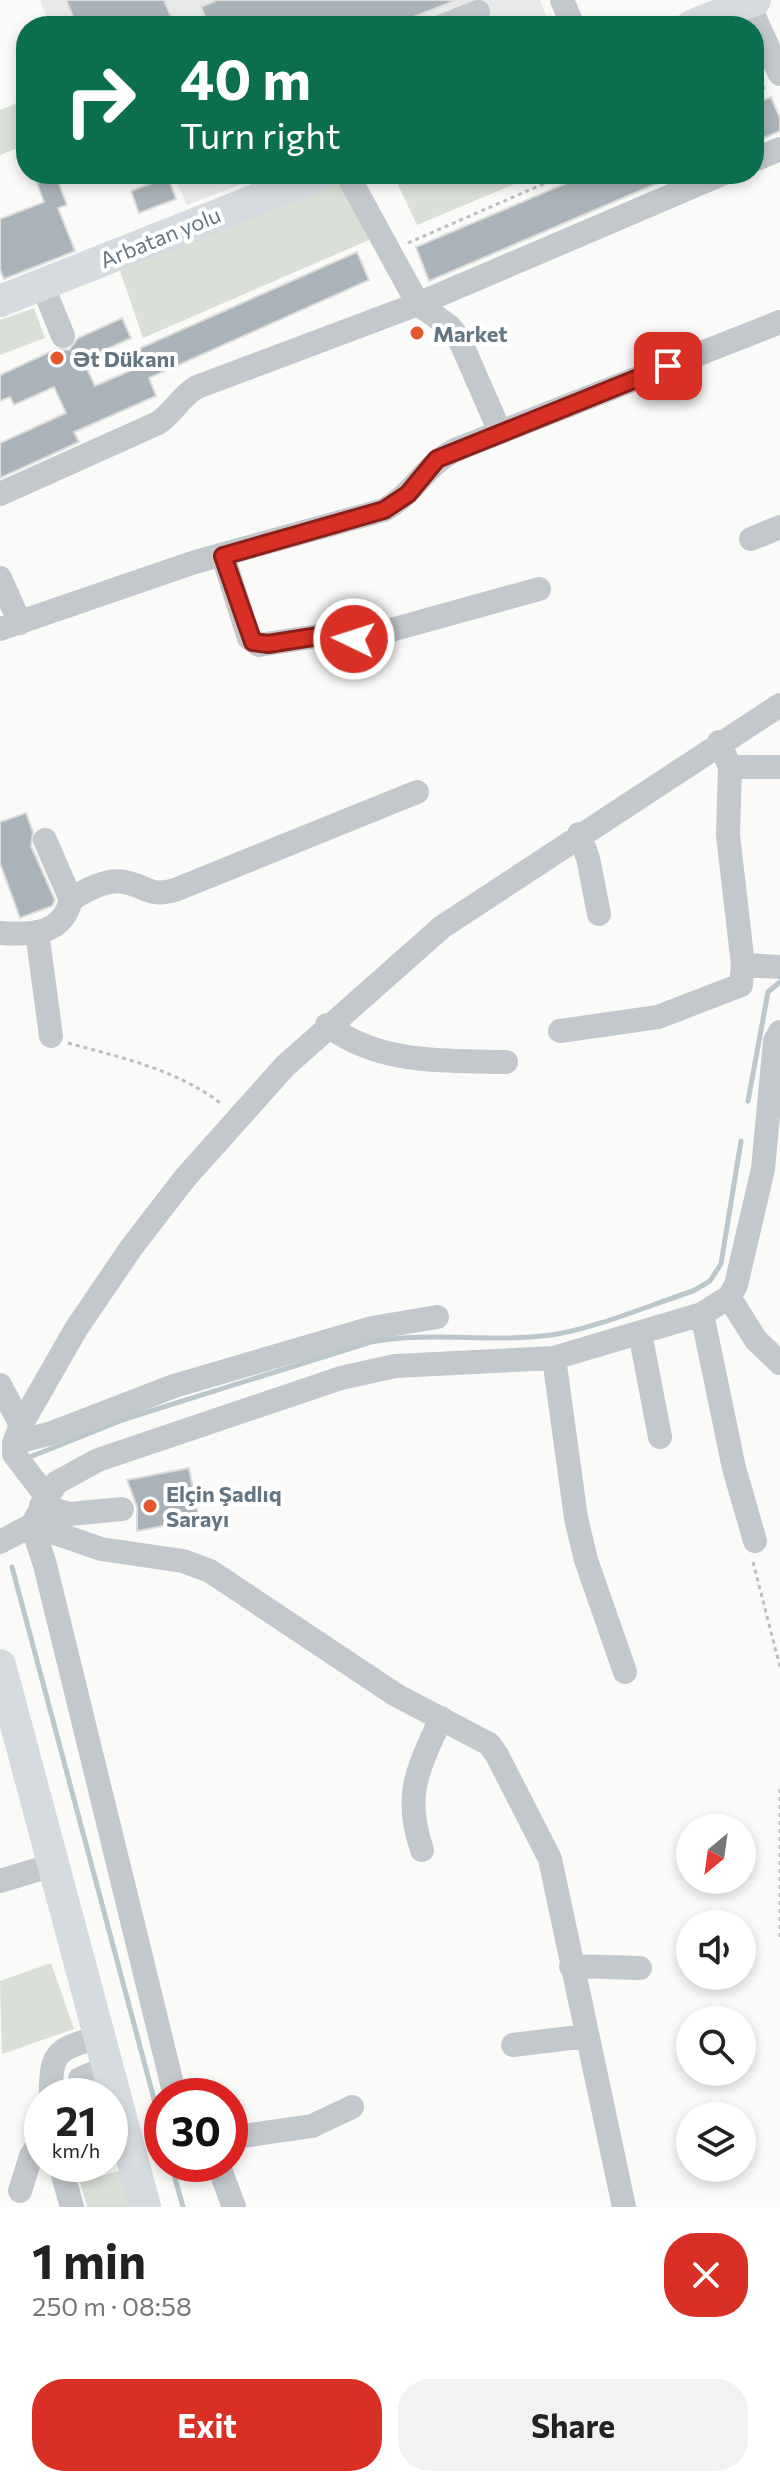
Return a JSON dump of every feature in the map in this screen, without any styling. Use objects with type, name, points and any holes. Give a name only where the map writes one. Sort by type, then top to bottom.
[{"type":"main road","points":[[716,16],[752,2]]},
{"type":"main road","name":"Arbatan yolu","points":[[0,301],[296,184]]},
{"type":"main road","points":[[0,1665],[145,2207]]},
{"type":"street","points":[[764,33],[780,74]]},
{"type":"street","points":[[352,184],[418,304],[449,326],[459,338],[500,432]]},
{"type":"street","points":[[0,494],[158,423],[170,415],[186,393],[197,387],[418,304],[699,184]]},
{"type":"street","points":[[42,284],[63,336]]},
{"type":"street","points":[[0,578],[10,626],[223,556],[384,510],[408,494],[437,459],[780,322]]},
{"type":"street","points":[[751,539],[780,527]]},
{"type":"street","points":[[223,556],[249,638],[259,645],[325,635],[366,637],[539,589]]},
{"type":"street","points":[[171,2078],[45,1565],[40,1509],[14,1454],[18,1434],[76,1329],[131,1248],[185,1178],[327,1025],[442,927],[719,742],[780,705]]},
{"type":"street","points":[[560,1031],[658,1017],[741,985],[743,965],[728,835],[730,767],[719,742]]},
{"type":"street","points":[[730,767],[780,767]]},
{"type":"street","points":[[71,900],[111,880],[124,881],[150,893],[175,890],[417,792]]},
{"type":"street","points":[[579,834],[588,858],[599,914]]},
{"type":"street","points":[[0,933],[37,932],[61,924],[67,916],[71,900],[45,840]]},
{"type":"street","points":[[37,932],[51,1036]]},
{"type":"street","points":[[743,965],[780,967]]},
{"type":"street","points":[[327,1025],[346,1039],[395,1058],[506,1062]]},
{"type":"street","points":[[0,1542],[40,1509],[56,1483],[98,1460],[368,1369],[554,1358],[702,1314],[729,1297],[736,1285],[759,1191],[775,1041],[780,1032]]},
{"type":"street","points":[[729,1297],[756,1340],[780,1363]]},
{"type":"street","points":[[702,1314],[734,1468],[755,1541]]},
{"type":"street","points":[[18,1434],[52,1433],[189,1382],[372,1328],[437,1317]]},
{"type":"street","points":[[640,1333],[660,1437]]},
{"type":"street","points":[[554,1358],[576,1518],[586,1560],[625,1672]]},
{"type":"street","points":[[0,1385],[18,1434]]},
{"type":"street","points":[[40,1509],[70,1514],[122,1509]]},
{"type":"street","points":[[40,1509],[101,1549],[183,1561],[210,1571],[396,1695],[489,1744],[550,1859],[624,2207]]},
{"type":"street","points":[[422,1850],[413,1823],[413,1783],[441,1718]]},
{"type":"street","points":[[1,1877],[53,1865]]},
{"type":"street","points":[[571,1966],[640,1968]]},
{"type":"street","points":[[513,2045],[587,2036]]},
{"type":"street","points":[[51,2078],[51,2067],[62,2049],[103,2052]]},
{"type":"street","points":[[81,2078],[103,2052]]},
{"type":"street","points":[[248,2135],[312,2126],[352,2107]]},
{"type":"street","points":[[20,2191],[24,2178]]},
{"type":"street","points":[[65,2182],[72,2207]]},
{"type":"street","points":[[225,2182],[234,2207]]},
{"type":"path","points":[[389,251],[543,184]]},
{"type":"path","points":[[51,1036],[185,1080],[239,1117]]},
{"type":"path","points":[[755,1541],[751,1552],[780,1667]]},
{"type":"path","points":[[780,1789],[780,1938]]},
{"type":"shaded area","points":[[40,0],[540,0],[546,16],[46,16]]},
{"type":"shaded area","points":[[16,103],[16,149],[0,155],[0,110]]},
{"type":"shaded area","points":[[178,184],[242,184],[187,205]]},
{"type":"shaded area","points":[[333,184],[341,184],[369,240],[143,338],[120,271]]},
{"type":"shaded area","points":[[398,184],[514,184],[417,225]]},
{"type":"shaded area","points":[[34,308],[45,338],[0,355],[0,320]]},
{"type":"shaded area","points":[[51,1963],[74,2029],[2,2054],[0,1981]]},
{"type":"shaded area","points":[[80,2182],[122,2182],[129,2207],[87,2207]]},
{"type":"building","points":[[66,0],[164,0],[171,16],[73,16]]},
{"type":"building","points":[[217,0],[454,0],[416,16],[205,16],[201,7]]},
{"type":"building","points":[[771,97],[780,118],[780,131],[764,138],[764,100]]},
{"type":"building","points":[[37,184],[59,184],[67,205],[58,208],[75,251],[4,279],[0,269],[0,219],[44,202]]},
{"type":"building","points":[[150,184],[171,184],[176,199],[139,213],[131,191]]},
{"type":"building","points":[[564,184],[656,184],[429,281],[416,247]]},
{"type":"building","points":[[357,252],[369,280],[149,378],[156,396],[74,432],[79,442],[0,478],[0,443],[66,413],[54,387],[14,405],[10,397],[0,401],[0,375],[56,349],[69,350],[78,338],[122,318],[131,338],[83,360],[95,386],[143,365],[136,350]]},
{"type":"building","points":[[26,813],[33,832],[31,846],[55,900],[52,906],[20,918],[0,863],[0,822]]},
{"type":"building","points":[[189,1468],[199,1519],[137,1531],[137,1507],[127,1480]]},
{"type":"waterway","points":[[748,1101],[768,992],[780,982]]},
{"type":"waterway","points":[[30,1457],[125,1419],[371,1342],[416,1337],[551,1335],[603,1322],[693,1291],[710,1281],[721,1264],[741,1141]]},
{"type":"waterway","points":[[12,1567],[148,2078]]},
{"type":"waterway","points":[[176,2182],[183,2207]]},
{"type":"place","name":"Market","points":[[417,333]]},
{"type":"place","name":"Ət Dükanı","points":[[57,358]]},
{"type":"place","name":"Elçin Şadlıq Sarayı","points":[[150,1506]]},
{"type":"route","points":[[354,639],[325,635],[259,645],[253,642],[249,638],[223,556],[384,510],[408,494],[428,466],[437,459],[668,366]]}]
